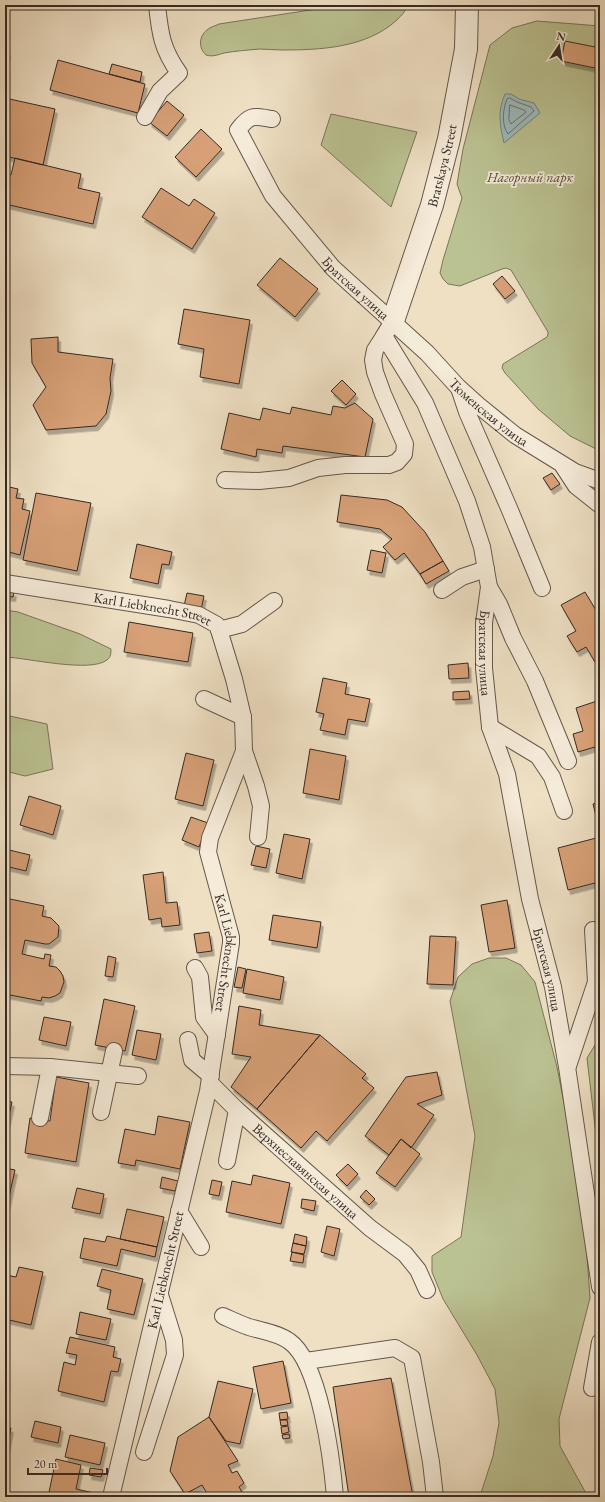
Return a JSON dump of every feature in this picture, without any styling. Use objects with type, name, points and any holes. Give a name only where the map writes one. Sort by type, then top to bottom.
[{"type":"street","name":"Bratskaya Street","points":[[389,329],[432,205],[448,139],[466,49],[467,5]]},
{"type":"lane","points":[[145,117],[160,91],[179,73],[170,61],[163,45],[157,5]]},
{"type":"lane","name":"Братская улица","points":[[272,119],[256,116],[250,117],[238,130],[273,196],[333,268],[389,329],[425,403],[467,501],[482,546],[489,587],[484,623],[484,660],[486,700],[490,727],[507,774],[530,898],[553,987],[567,1067],[600,1287]]},
{"type":"lane","points":[[224,480],[259,481],[289,478],[318,468],[389,465],[397,462],[404,454],[405,444],[383,394],[375,372],[373,360],[375,350],[389,329]]},
{"type":"lane","name":"Тюменская улица","points":[[389,329],[427,352],[458,386],[515,435],[575,472],[600,481]]},
{"type":"lane","points":[[458,386],[467,412],[542,588]]},
{"type":"lane","points":[[562,464],[576,486],[600,505]]},
{"type":"lane","points":[[442,590],[462,577],[486,568]]},
{"type":"lane","name":"Karl Liebknecht Street","points":[[5,584],[169,608],[200,615],[216,625],[219,630],[234,679],[243,717],[244,751],[210,838],[208,852],[231,937],[210,1079],[112,1497]]},
{"type":"lane","points":[[489,587],[499,604],[513,638],[535,681],[568,761]]},
{"type":"lane","points":[[219,630],[242,624],[274,602]]},
{"type":"lane","points":[[204,699],[233,714],[243,717]]},
{"type":"lane","points":[[490,727],[538,756],[552,777],[564,811]]},
{"type":"lane","points":[[244,751],[261,806],[258,837]]},
{"type":"lane","points":[[567,1067],[596,982],[593,930]]},
{"type":"lane","points":[[195,968],[200,977],[204,1018],[217,1035]]},
{"type":"lane","name":"Верхнеславянская улица","points":[[188,1040],[192,1060],[237,1110],[370,1228],[405,1254],[418,1270],[427,1290]]},
{"type":"lane","points":[[101,1112],[114,1051]]},
{"type":"lane","points":[[5,1066],[50,1067],[138,1076]]},
{"type":"lane","points":[[40,1118],[50,1067]]},
{"type":"lane","points":[[226,1161],[237,1110]]},
{"type":"lane","points":[[179,1211],[201,1247]]},
{"type":"lane","points":[[144,1452],[175,1355],[174,1340],[160,1295]]},
{"type":"lane","points":[[223,1316],[247,1327],[283,1337],[291,1342],[306,1361],[321,1406],[332,1464],[335,1497]]},
{"type":"lane","points":[[592,1388],[600,1342]]},
{"type":"lane","points":[[306,1361],[395,1348],[412,1358],[431,1462],[435,1497]]},
{"type":"green space","points":[[343,5],[405,5],[405,7],[402,15],[385,29],[357,42],[342,46],[312,49],[260,49],[228,52],[213,56],[206,55],[201,46],[200,42],[202,35],[210,28],[219,24]]},
{"type":"green space","name":"Нагорный парк","points":[[537,21],[600,26],[600,451],[570,436],[538,409],[502,368],[503,364],[547,337],[548,334],[511,270],[506,268],[502,269],[460,286],[448,284],[440,273],[462,198],[457,184],[463,149],[490,45],[512,28]]},
{"type":"green space","points":[[331,114],[417,132],[391,207],[321,145]]},
{"type":"green space","points":[[5,610],[18,612],[80,634],[111,649],[110,656],[107,660],[99,664],[87,665],[58,664],[5,657]]},
{"type":"green space","points":[[5,715],[47,724],[53,769],[25,776],[5,771]]},
{"type":"green space","points":[[489,958],[506,958],[521,965],[535,982],[557,1067],[583,1201],[590,1298],[559,1419],[560,1446],[588,1497],[481,1497],[493,1456],[499,1423],[495,1389],[477,1355],[443,1299],[432,1272],[432,1256],[461,1237],[475,1136],[450,1001],[458,977],[472,964]]},
{"type":"green space","points":[[600,1037],[600,1169],[587,1058]]},
{"type":"water","points":[[505,94],[511,94],[519,99],[534,103],[540,113],[504,143],[500,124],[500,113]]},
{"type":"building","points":[[565,41],[600,48],[600,69],[561,61]]},
{"type":"building","points":[[5,51],[8,52],[5,64]]},
{"type":"building","points":[[58,60],[145,84],[138,113],[50,90]]},
{"type":"building","points":[[112,64],[142,72],[140,82],[109,74]]},
{"type":"building","points":[[5,98],[55,109],[43,165],[5,156]]},
{"type":"building","points":[[167,101],[184,115],[167,136],[149,122]]},
{"type":"building","points":[[201,129],[222,149],[196,177],[175,157]]},
{"type":"building","points":[[15,158],[81,174],[78,188],[100,193],[93,224],[5,204],[5,174],[11,175]]},
{"type":"building","points":[[161,188],[189,206],[194,199],[215,213],[192,249],[142,217]]},
{"type":"building","points":[[280,258],[318,289],[295,317],[257,285]]},
{"type":"building","points":[[502,276],[515,291],[505,299],[493,284]]},
{"type":"building","points":[[184,309],[250,320],[239,384],[200,377],[204,349],[178,344]]},
{"type":"building","points":[[58,337],[58,352],[113,359],[110,378],[111,391],[106,414],[96,426],[46,430],[33,405],[46,387],[32,363],[31,339]]},
{"type":"building","points":[[342,380],[356,394],[346,405],[331,391]]},
{"type":"building","points":[[355,403],[373,419],[365,457],[283,446],[282,453],[257,449],[256,457],[221,449],[229,413],[260,420],[263,408],[290,414],[292,407],[331,415],[333,406],[345,408]]},
{"type":"building","points":[[552,473],[560,484],[551,490],[543,478]]},
{"type":"building","points":[[5,486],[18,489],[16,498],[24,499],[22,509],[30,511],[20,555],[5,551]]},
{"type":"building","points":[[36,493],[91,503],[77,571],[23,560]]},
{"type":"building","points":[[341,495],[387,500],[402,507],[425,532],[443,561],[420,574],[404,553],[395,560],[383,547],[392,539],[380,529],[337,522]]},
{"type":"building","points":[[137,544],[172,552],[169,565],[162,564],[158,584],[130,578]]},
{"type":"building","points":[[371,550],[386,553],[382,573],[367,570]]},
{"type":"building","points":[[443,561],[449,571],[426,584],[420,574]]},
{"type":"building","points":[[5,591],[14,592],[13,597],[5,596]]},
{"type":"building","points":[[585,592],[597,612],[600,610],[600,660],[595,662],[586,647],[577,652],[567,636],[576,631],[561,605]]},
{"type":"building","points":[[187,593],[204,596],[201,610],[184,606]]},
{"type":"building","points":[[129,622],[193,633],[188,662],[124,652]]},
{"type":"building","points":[[468,663],[469,678],[449,679],[448,665]]},
{"type":"building","points":[[323,678],[347,683],[345,694],[370,699],[365,722],[348,719],[345,735],[320,730],[324,714],[316,712]]},
{"type":"building","points":[[469,691],[470,699],[453,700],[453,692]]},
{"type":"building","points":[[600,700],[600,764],[595,747],[578,752],[573,734],[583,731],[576,708]]},
{"type":"building","points":[[310,749],[346,756],[339,800],[303,793]]},
{"type":"building","points":[[186,753],[214,760],[203,806],[175,799]]},
{"type":"building","points":[[29,796],[61,806],[53,835],[20,825]]},
{"type":"building","points":[[600,802],[600,832],[593,804]]},
{"type":"building","points":[[191,817],[208,823],[199,847],[182,840]]},
{"type":"building","points":[[284,834],[310,839],[302,879],[276,873]]},
{"type":"building","points":[[600,837],[600,903],[595,883],[568,890],[558,848]]},
{"type":"building","points":[[256,846],[270,849],[266,868],[251,865]]},
{"type":"building","points":[[5,849],[30,855],[26,871],[5,866]]},
{"type":"building","points":[[163,872],[166,903],[177,902],[180,925],[162,927],[161,918],[149,920],[143,875]]},
{"type":"building","points":[[5,898],[44,906],[42,916],[51,918],[59,926],[58,937],[49,944],[25,940],[22,954],[44,959],[45,954],[51,955],[49,966],[56,967],[60,971],[64,982],[60,993],[55,996],[49,998],[42,997],[41,1001],[5,994]]},
{"type":"building","points":[[507,900],[515,948],[489,952],[481,905]]},
{"type":"building","points":[[273,915],[321,922],[317,948],[269,940]]},
{"type":"building","points":[[209,932],[212,951],[197,953],[194,934]]},
{"type":"building","points":[[430,936],[456,937],[453,985],[427,984]]},
{"type":"building","points":[[108,956],[116,958],[113,977],[105,976]]},
{"type":"building","points":[[238,967],[246,969],[242,988],[234,987]]},
{"type":"building","points":[[247,969],[284,977],[280,1000],[243,993]]},
{"type":"building","points":[[104,999],[135,1006],[125,1051],[95,1045]]},
{"type":"building","points":[[239,1006],[261,1010],[259,1025],[320,1035],[257,1109],[231,1087],[251,1057],[232,1054]]},
{"type":"building","points":[[44,1017],[71,1022],[66,1046],[39,1040]]},
{"type":"building","points":[[137,1030],[161,1034],[156,1060],[132,1055]]},
{"type":"building","points":[[320,1035],[366,1074],[362,1078],[374,1088],[327,1141],[316,1131],[301,1148],[257,1109]]},
{"type":"building","points":[[437,1072],[442,1095],[417,1104],[434,1115],[411,1148],[401,1139],[389,1155],[365,1136],[406,1077]]},
{"type":"building","points":[[56,1077],[89,1083],[76,1162],[25,1153],[30,1118],[50,1121]]},
{"type":"building","points":[[5,1101],[12,1102],[5,1133]]},
{"type":"building","points":[[158,1116],[190,1122],[180,1169],[136,1160],[135,1166],[118,1163],[125,1129],[155,1135]]},
{"type":"building","points":[[401,1139],[420,1154],[395,1187],[376,1173]]},
{"type":"building","points":[[348,1164],[358,1174],[347,1186],[336,1175]]},
{"type":"building","points":[[5,1168],[15,1170],[5,1215]]},
{"type":"building","points":[[253,1175],[290,1183],[281,1224],[226,1212],[232,1181],[251,1185]]},
{"type":"building","points":[[162,1177],[178,1181],[175,1191],[160,1188]]},
{"type":"building","points":[[212,1180],[222,1182],[219,1196],[209,1194]]},
{"type":"building","points":[[77,1188],[104,1194],[100,1214],[72,1208]]},
{"type":"building","points":[[366,1190],[375,1199],[369,1205],[360,1197]]},
{"type":"building","points":[[302,1199],[316,1201],[314,1211],[301,1208]]},
{"type":"building","points":[[127,1209],[164,1217],[157,1247],[120,1239]]},
{"type":"building","points":[[327,1226],[340,1229],[334,1256],[321,1252]]},
{"type":"building","points":[[295,1234],[307,1237],[306,1246],[293,1243]]},
{"type":"building","points":[[107,1236],[157,1247],[155,1257],[121,1249],[117,1266],[80,1258],[84,1238],[105,1242]]},
{"type":"building","points":[[293,1243],[306,1246],[304,1254],[291,1252]]},
{"type":"building","points":[[292,1252],[304,1255],[303,1263],[290,1261]]},
{"type":"building","points":[[19,1267],[43,1272],[31,1325],[5,1319],[6,1275],[16,1277]]},
{"type":"building","points":[[102,1269],[143,1279],[134,1315],[107,1309],[111,1290],[97,1286]]},
{"type":"building","points":[[80,1312],[111,1319],[106,1340],[76,1334]]},
{"type":"building","points":[[70,1337],[115,1347],[113,1357],[121,1359],[118,1372],[111,1371],[104,1402],[58,1391],[64,1362],[75,1365],[77,1355],[66,1353]]},
{"type":"building","points":[[283,1361],[291,1403],[261,1409],[253,1367]]},
{"type":"building","points":[[391,1378],[413,1497],[349,1497],[333,1387]]},
{"type":"building","points":[[218,1381],[253,1389],[240,1444],[226,1441],[209,1417]]},
{"type":"building","points":[[287,1412],[288,1419],[280,1420],[279,1413]]},
{"type":"building","points":[[209,1417],[238,1461],[228,1465],[232,1473],[237,1471],[244,1483],[239,1487],[245,1497],[209,1497],[202,1485],[185,1494],[170,1471],[178,1437]]},
{"type":"building","points":[[280,1420],[287,1420],[288,1425],[281,1426]]},
{"type":"building","points":[[35,1421],[61,1427],[58,1443],[31,1437]]},
{"type":"building","points":[[5,1426],[11,1428],[7,1448],[5,1448]]},
{"type":"building","points":[[288,1426],[289,1432],[282,1434],[281,1427]]},
{"type":"building","points":[[289,1434],[290,1438],[283,1439],[282,1435]]},
{"type":"building","points":[[70,1435],[105,1443],[100,1465],[65,1457]]},
{"type":"building","points":[[56,1459],[81,1465],[76,1489],[94,1493],[93,1497],[48,1497]]},
{"type":"building","points":[[90,1468],[103,1470],[101,1477],[89,1475]]}]
